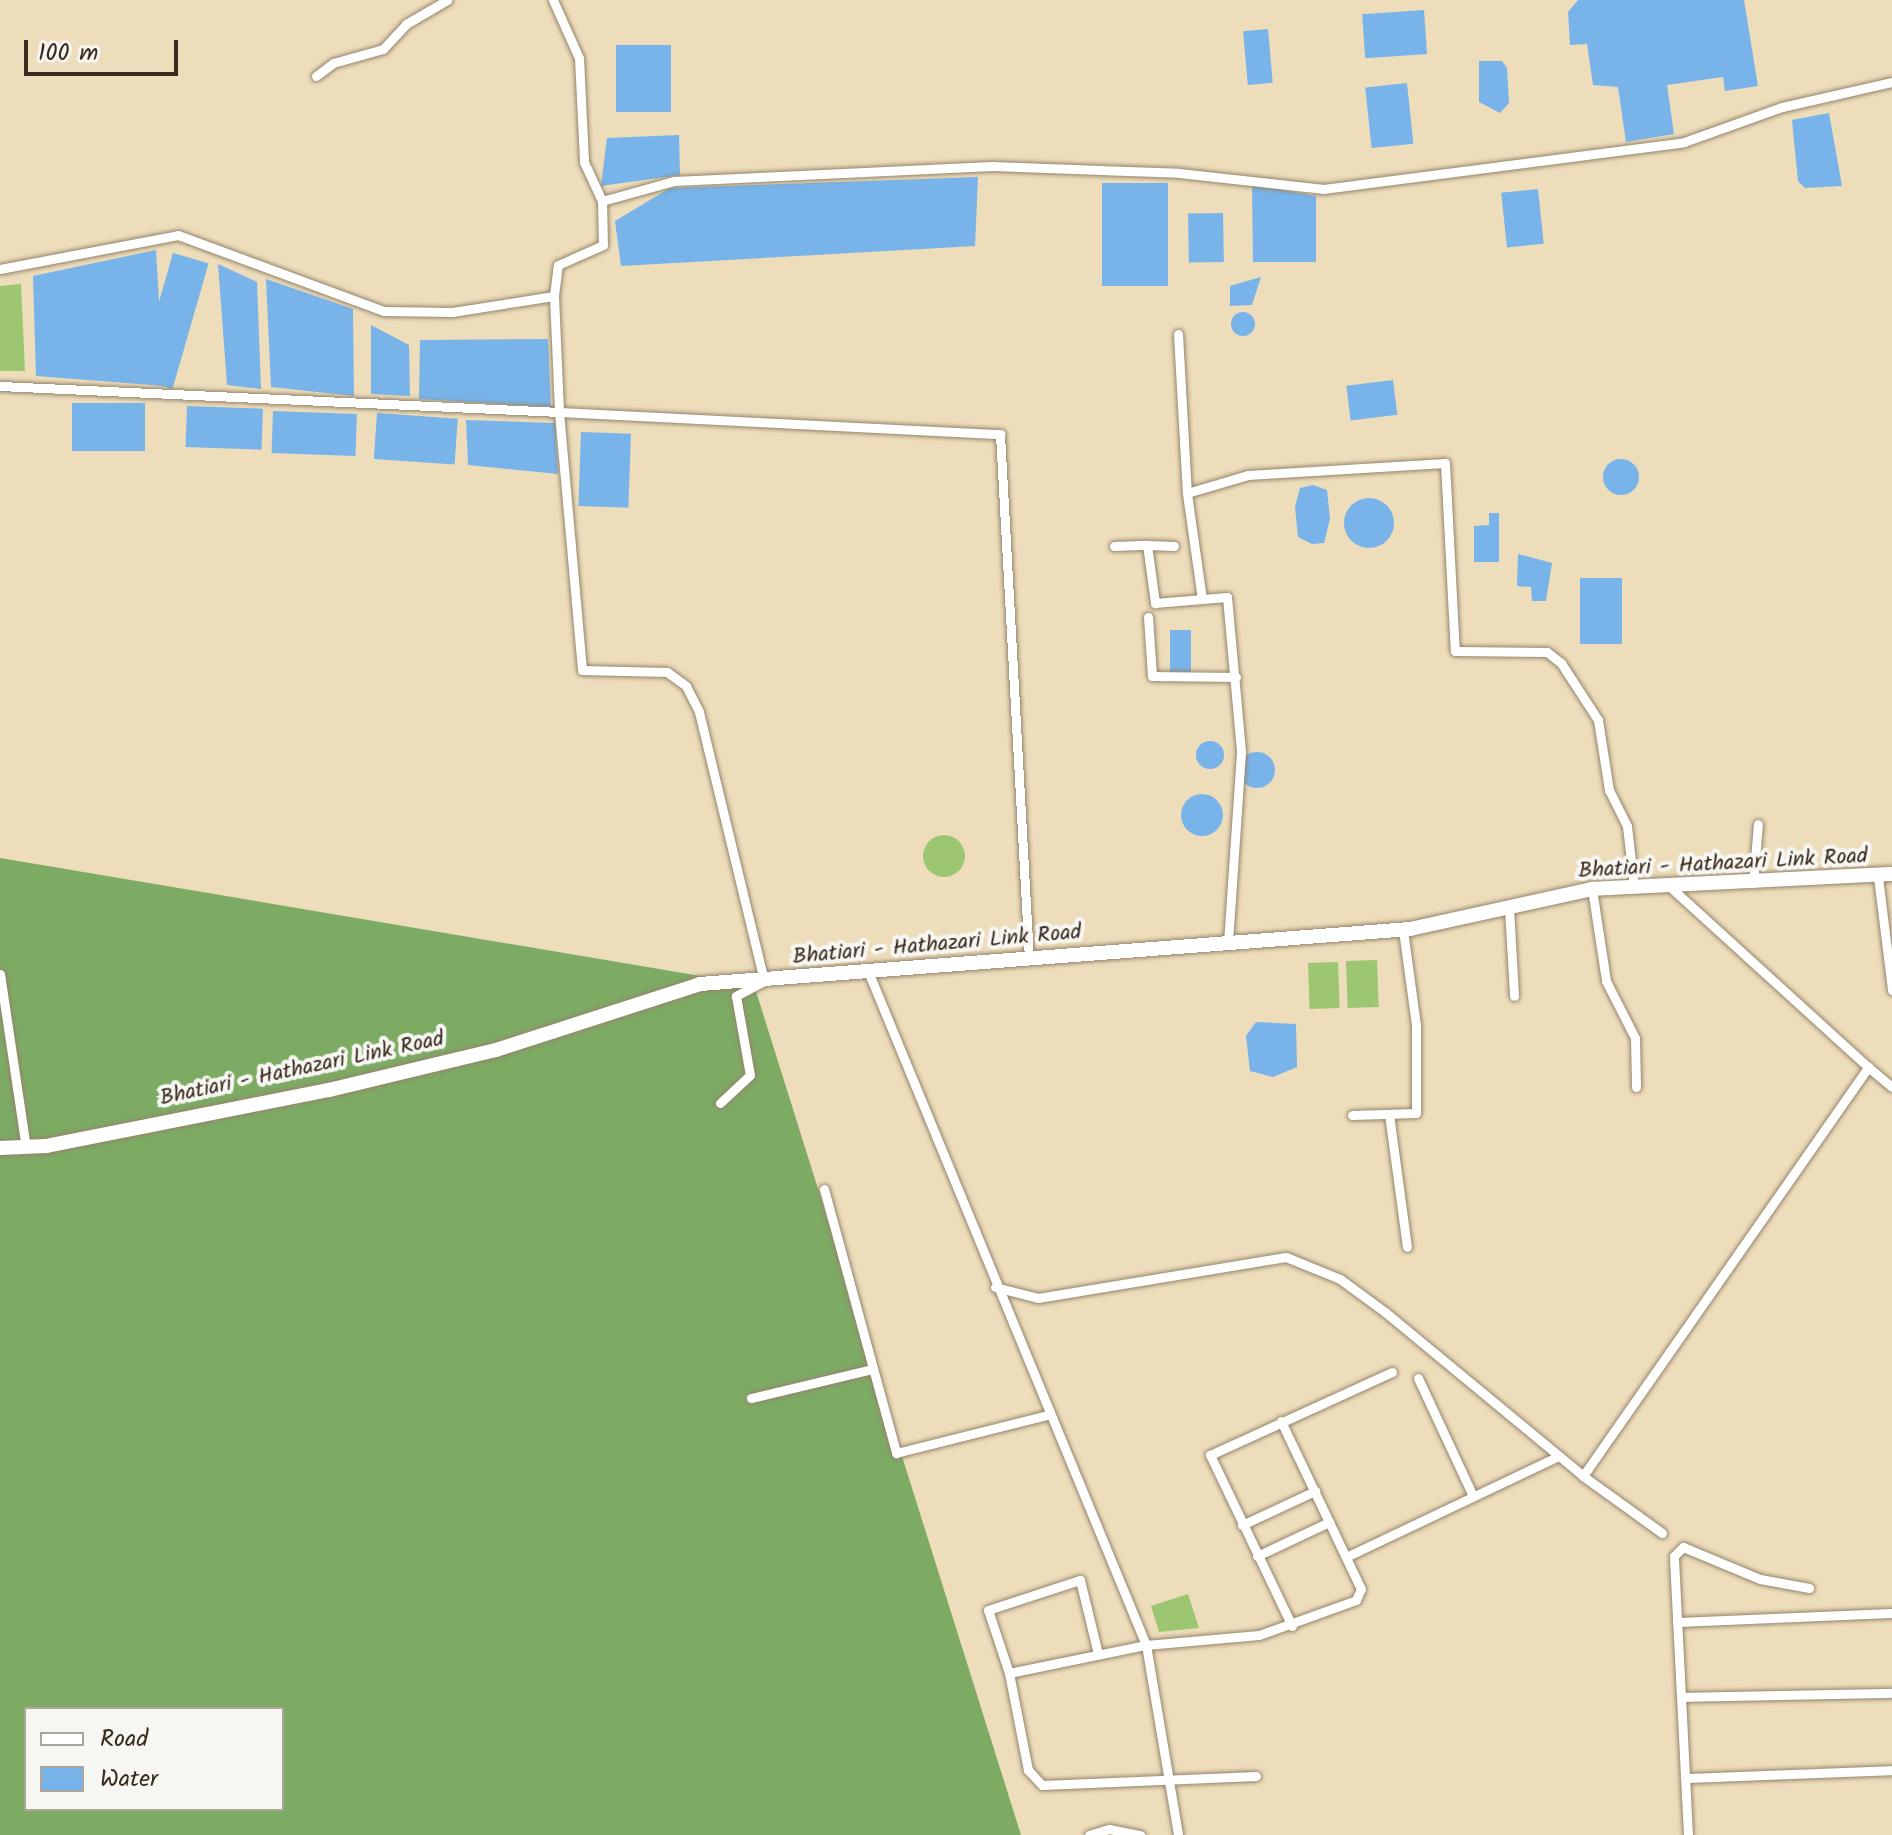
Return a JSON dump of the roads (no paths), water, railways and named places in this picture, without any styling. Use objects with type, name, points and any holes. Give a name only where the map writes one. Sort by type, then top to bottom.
[{"type":"main road","name":"Bhatiari - Hathazari Link Road","points":[[0,1148],[26,1147],[496,1050],[691,986],[870,976],[1403,930],[1592,889],[1883,881]]},
{"type":"street","points":[[316,76],[333,63],[383,49],[406,24],[447,0]]},
{"type":"street","points":[[553,0],[579,58],[584,162],[602,201],[603,245],[558,265],[554,296],[559,412],[582,670],[667,672],[686,686],[699,712],[764,981],[736,996],[750,1075],[720,1103]]},
{"type":"street","points":[[602,201],[674,181],[992,166],[1179,173],[1324,189],[1684,142],[1782,107],[1892,82]]},
{"type":"street","points":[[0,269],[178,235],[384,311],[452,312],[554,296]]},
{"type":"street","points":[[1178,334],[1187,493],[1202,599]]},
{"type":"street","points":[[0,386],[1000,434],[1029,960]]},
{"type":"street","points":[[1187,493],[1248,475],[1445,463],[1455,651],[1547,652],[1561,663],[1598,720],[1609,790],[1627,826],[1634,887]]},
{"type":"street","points":[[1147,545],[1155,603],[1227,597],[1241,752],[1228,943]]},
{"type":"street","points":[[1114,546],[1174,546]]},
{"type":"street","points":[[1148,617],[1152,676],[1236,677]]},
{"type":"street","points":[[1752,886],[1758,824]]},
{"type":"street","points":[[1883,881],[1892,890]]},
{"type":"street","points":[[1883,881],[1892,990]]},
{"type":"street","points":[[1670,887],[1892,1087]]},
{"type":"street","points":[[1592,889],[1606,981],[1635,1038],[1636,1087]]},
{"type":"street","points":[[1509,908],[1514,996]]},
{"type":"street","points":[[1352,1115],[1416,1113],[1416,1025],[1403,930]]},
{"type":"street","points":[[0,974],[26,1147]]},
{"type":"street","points":[[870,976],[1047,1415],[1146,1645],[1178,1835]]},
{"type":"street","points":[[1583,1476],[1868,1067]]},
{"type":"street","points":[[1389,1114],[1407,1247]]},
{"type":"street","points":[[824,1189],[896,1453],[1047,1415]]},
{"type":"street","points":[[995,1287],[1038,1298],[1286,1257],[1340,1279],[1385,1312],[1583,1476],[1662,1533]]},
{"type":"street","points":[[751,1398],[873,1369]]},
{"type":"street","points":[[1292,1626],[1210,1455],[1392,1372]]},
{"type":"street","points":[[1418,1378],[1473,1496]]},
{"type":"street","points":[[1009,1673],[1146,1645],[1292,1626],[1360,1595],[1346,1557],[1281,1421]]},
{"type":"street","points":[[1346,1557],[1559,1456]]},
{"type":"street","points":[[1242,1525],[1315,1491]]},
{"type":"street","points":[[1257,1556],[1329,1522]]},
{"type":"street","points":[[1688,1835],[1674,1556],[1683,1547],[1760,1579],[1809,1588]]},
{"type":"street","points":[[1098,1654],[1080,1580],[988,1610],[1009,1673],[1028,1770],[1042,1785],[1256,1776]]},
{"type":"street","points":[[1677,1622],[1892,1613]]},
{"type":"street","points":[[1681,1697],[1892,1693]]},
{"type":"street","points":[[1685,1778],[1892,1770]]},
{"type":"street","points":[[1089,1835],[1109,1829],[1140,1835]]},
{"type":"water","points":[[1578,0],[1744,0],[1758,86],[1725,91],[1723,77],[1667,85],[1674,134],[1626,142],[1618,87],[1593,85],[1587,44],[1570,45],[1568,12]]},
{"type":"water","points":[[1424,10],[1427,54],[1365,58],[1362,14]]},
{"type":"water","points":[[1268,29],[1273,83],[1248,85],[1243,31]]},
{"type":"water","points":[[616,45],[671,45],[671,112],[616,112]]},
{"type":"water","points":[[1479,61],[1502,61],[1507,68],[1509,103],[1500,113],[1479,102]]},
{"type":"water","points":[[1407,83],[1413,144],[1372,148],[1365,87]]},
{"type":"water","points":[[1829,113],[1842,186],[1805,188],[1798,181],[1792,120]]},
{"type":"water","points":[[679,135],[680,175],[601,186],[607,138]]},
{"type":"water","points":[[978,177],[975,246],[621,266],[615,221],[670,188]]},
{"type":"water","points":[[1102,183],[1168,183],[1168,286],[1102,286]]},
{"type":"water","points":[[1252,185],[1316,196],[1316,262],[1253,262]]},
{"type":"water","points":[[1538,189],[1544,244],[1507,248],[1501,193]]},
{"type":"water","points":[[1223,213],[1224,262],[1189,263],[1188,214]]},
{"type":"water","points":[[156,250],[164,386],[36,376],[33,276]]},
{"type":"water","points":[[173,253],[209,263],[172,389],[137,379]]},
{"type":"water","points":[[218,264],[257,282],[261,389],[227,385]]},
{"type":"water","points":[[1261,277],[1252,305],[1230,306],[1230,286]]},
{"type":"water","points":[[266,279],[353,309],[354,396],[271,387]]},
{"type":"water","points":[[1243,312],[1252,315],[1255,324],[1252,333],[1243,336],[1234,333],[1231,324],[1234,315]]},
{"type":"water","points":[[371,325],[409,345],[410,396],[371,394]]},
{"type":"water","points":[[548,339],[551,407],[419,399],[420,340]]},
{"type":"water","points":[[1393,380],[1397,415],[1351,420],[1346,386]]},
{"type":"water","points":[[72,403],[145,403],[145,451],[72,451]]},
{"type":"water","points":[[187,406],[263,409],[262,450],[186,447]]},
{"type":"water","points":[[273,411],[357,414],[355,456],[272,453]]},
{"type":"water","points":[[377,413],[458,419],[455,465],[374,459]]},
{"type":"water","points":[[466,420],[555,423],[558,474],[468,465]]},
{"type":"water","points":[[581,432],[631,434],[628,508],[578,506]]},
{"type":"water","points":[[1621,459],[1634,464],[1639,477],[1634,490],[1621,495],[1608,490],[1603,477],[1608,464]]},
{"type":"water","points":[[1313,485],[1327,490],[1330,519],[1324,543],[1312,544],[1298,537],[1295,507],[1300,488]]},
{"type":"water","points":[[1369,498],[1387,505],[1394,523],[1387,541],[1369,548],[1351,541],[1344,523],[1351,505]]},
{"type":"water","points":[[1489,513],[1499,513],[1499,562],[1474,562],[1474,526],[1489,525]]},
{"type":"water","points":[[1518,554],[1552,563],[1546,601],[1532,601],[1531,587],[1517,586]]},
{"type":"water","points":[[1580,578],[1622,578],[1622,644],[1580,644]]},
{"type":"water","points":[[1170,630],[1191,630],[1191,674],[1170,674]]},
{"type":"water","points":[[1210,741],[1220,745],[1224,755],[1220,765],[1210,769],[1200,765],[1196,755],[1200,745]]},
{"type":"water","points":[[1257,752],[1270,757],[1275,770],[1270,783],[1257,788],[1244,783],[1239,770],[1244,757]]},
{"type":"water","points":[[1202,794],[1217,800],[1223,815],[1217,830],[1202,836],[1187,830],[1181,815],[1187,800]]},
{"type":"water","points":[[1256,1022],[1296,1024],[1297,1067],[1273,1077],[1250,1071],[1246,1036]]}]
